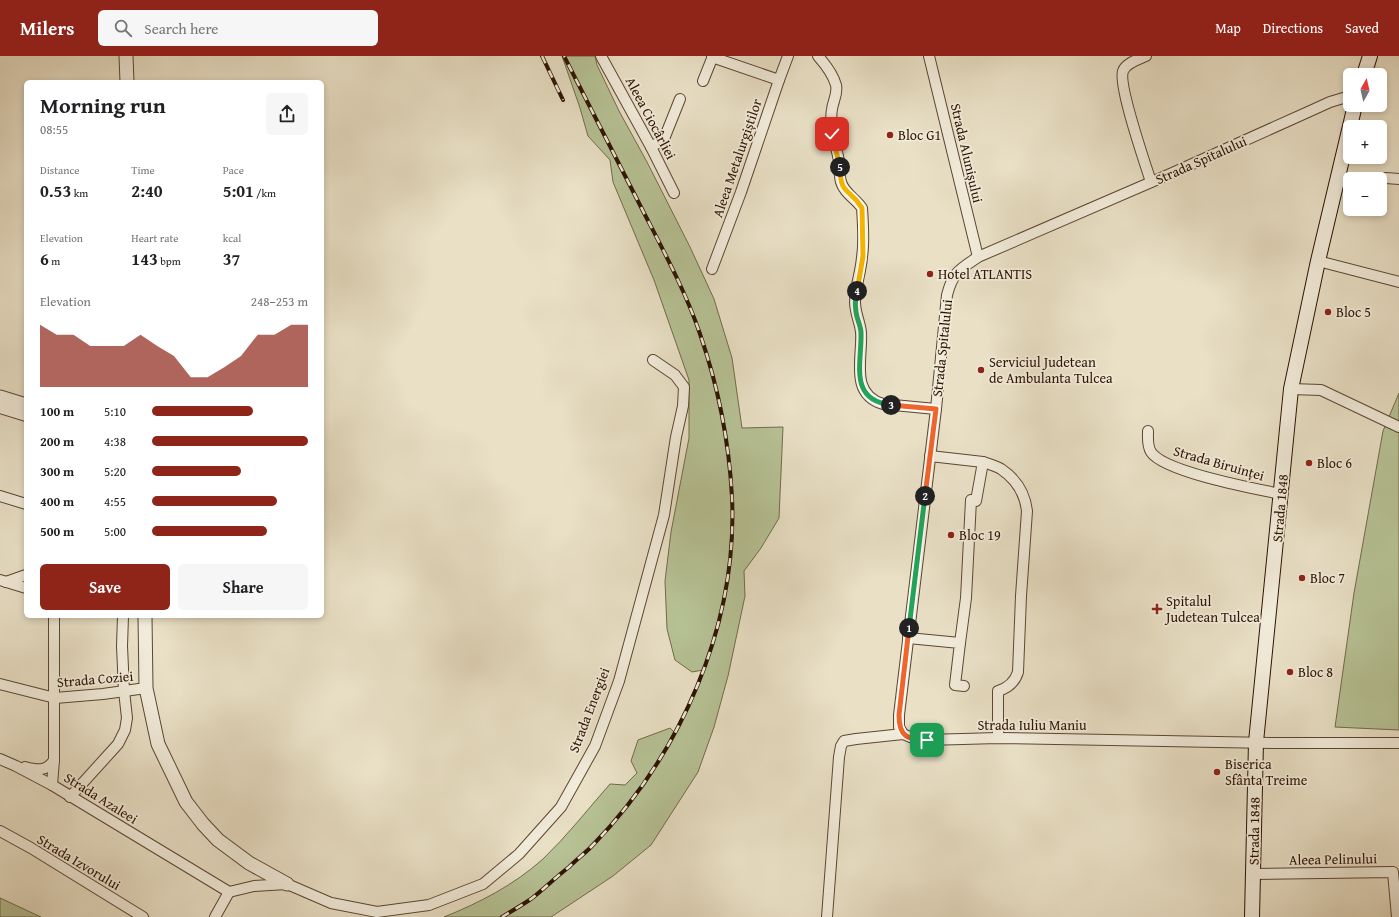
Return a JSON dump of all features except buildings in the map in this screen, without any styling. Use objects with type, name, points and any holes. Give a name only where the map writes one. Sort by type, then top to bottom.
[{"type":"main road","points":[[1366,68],[1370,56]]},
{"type":"main road","name":"Strada 1848","points":[[1252,917],[1256,742],[1291,389],[1318,261],[1353,112]]},
{"type":"street","points":[[126,56],[127,80]]},
{"type":"street","name":"Aleea Ciocârliei","points":[[602,56],[674,193]]},
{"type":"street","name":"Aleea Metalurgiștilor","points":[[712,269],[741,192],[788,56]]},
{"type":"street","points":[[818,56],[826,65],[836,86],[836,97],[832,109],[832,134],[839,162],[841,183],[844,189],[858,202],[862,208],[863,256],[855,301],[856,314],[861,333],[859,364],[863,386],[869,397],[882,404],[936,409]]},
{"type":"street","name":"Strada Alunișului","points":[[929,56],[978,257]]},
{"type":"street","points":[[1146,56],[1126,67],[1122,74],[1130,113],[1151,182]]},
{"type":"street","points":[[704,81],[713,57],[779,80]]},
{"type":"street","name":"Strada Spitalului","points":[[904,734],[899,727],[899,715],[936,409],[947,295],[951,281],[955,274],[978,257],[1330,102],[1343,98]]},
{"type":"street","points":[[651,147],[664,139],[680,99]]},
{"type":"street","points":[[1387,178],[1399,178]]},
{"type":"street","points":[[1318,261],[1399,282]]},
{"type":"street","name":"Strada Energiei","points":[[145,618],[146,688],[158,744],[186,802],[218,840],[249,863],[287,884],[332,903],[377,912],[429,905],[483,884],[519,854],[561,807],[595,746],[619,681],[664,515],[676,437],[683,406],[684,387],[676,375],[653,360]]},
{"type":"street","points":[[1291,389],[1321,390],[1399,427]]},
{"type":"street","points":[[0,397],[24,404]]},
{"type":"street","points":[[0,408],[24,415]]},
{"type":"street","name":"Strada Biruinței","points":[[1148,431],[1148,442],[1151,452],[1162,461],[1184,471],[1209,478],[1281,494]]},
{"type":"street","points":[[930,456],[983,462],[1001,469],[1020,488],[1026,500],[1027,511],[1018,672],[1011,685],[998,691],[998,738]]},
{"type":"street","points":[[964,686],[955,685],[966,598],[970,500],[976,501],[983,462]]},
{"type":"street","points":[[0,496],[24,503]]},
{"type":"street","points":[[3,581],[24,576]]},
{"type":"street","points":[[3,581],[24,587]]},
{"type":"street","name":"Strada Azaleei","points":[[54,618],[55,698],[52,785],[229,892]]},
{"type":"street","points":[[70,797],[123,737],[128,718],[124,691],[122,646],[123,618]]},
{"type":"street","points":[[908,638],[960,643]]},
{"type":"street","name":"Strada Coziei","points":[[0,684],[55,698],[146,688]]},
{"type":"street","name":"Strada Iuliu Maniu","points":[[826,917],[841,746],[844,741],[904,734],[915,739],[927,740],[998,738],[1399,743]]},
{"type":"street","points":[[0,759],[52,785]]},
{"type":"street","points":[[16,766],[32,769],[45,769],[52,764],[54,760]]},
{"type":"street","name":"Strada Izvorului","points":[[0,831],[32,848],[143,917]]},
{"type":"street","name":"Aleea Pelinului","points":[[1253,874],[1393,872],[1398,917]]},
{"type":"street","points":[[215,917],[229,892],[254,886],[287,884]]},
{"type":"green space","points":[[562,56],[595,56],[597,65],[619,111],[647,162],[690,247],[714,299],[732,358],[742,428],[783,427],[779,518],[761,548],[744,571],[745,596],[728,676],[714,727],[698,772],[651,845],[613,876],[551,917],[444,917],[470,906],[520,877],[552,850],[610,784],[625,785],[637,773],[631,761],[638,740],[670,728],[674,732],[698,685],[703,670],[692,672],[675,660],[667,629],[665,581],[671,532],[689,438],[689,380],[654,280],[613,182],[610,160],[588,136]]},
{"type":"green space","points":[[1399,393],[1399,730],[1335,727],[1354,593],[1383,431]]},
{"type":"green space","points":[[0,898],[41,917],[0,917]]},
{"type":"railway","points":[[542,56],[563,100]]},
{"type":"railway","points":[[502,917],[531,899],[591,847],[623,811],[651,772],[676,730],[697,686],[713,640],[725,593],[731,545],[731,476],[722,414],[700,334],[688,302],[673,270],[564,56]]},
{"type":"place","name":"Bloc G1","points":[[890,135]]},
{"type":"place","name":"Hotel ATLANTIS","points":[[930,274]]},
{"type":"place","name":"Bloc 5","points":[[1328,312]]},
{"type":"place","name":"Serviciul Judetean de Ambulanta Tulcea","points":[[981,370]]},
{"type":"place","name":"Bloc 6","points":[[1309,463]]},
{"type":"place","name":"Bloc 19","points":[[951,535]]},
{"type":"place","name":"Bloc 7","points":[[1302,578]]},
{"type":"place","name":"Spitalul Judetean Tulcea","points":[[1157,609]]},
{"type":"place","name":"Bloc 8","points":[[1290,672]]},
{"type":"place","name":"Biserica Sfânta Treime","points":[[1217,772]]},
{"type":"route","points":[[832,134],[839,162],[841,183],[844,189],[858,202],[862,208],[863,256],[855,308],[861,333],[859,371],[865,392],[876,402],[882,404],[936,409],[899,715],[899,727],[904,734],[915,739],[927,740]]}]
